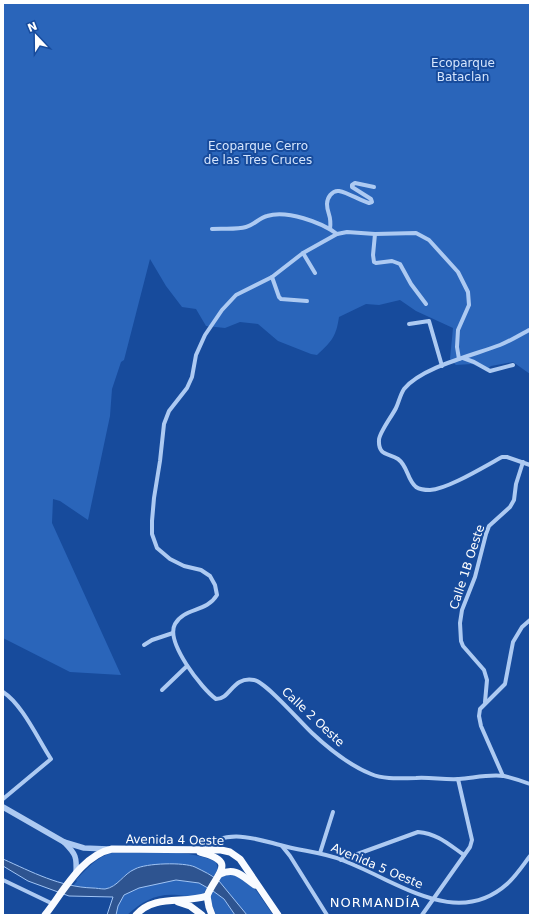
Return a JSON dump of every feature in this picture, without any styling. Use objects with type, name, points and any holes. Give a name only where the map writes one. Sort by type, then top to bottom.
[{"type":"main road","name":"Avenida 4 Oeste","points":[[45,915],[74,876],[89,860],[104,851],[112,849],[221,850],[230,852],[240,859],[278,915]]},
{"type":"main road","points":[[136,915],[148,905],[172,901],[196,900],[208,894],[222,869],[221,864],[218,858],[211,855],[188,850]]},
{"type":"main road","points":[[219,875],[230,870],[234,871],[259,887]]},
{"type":"main road","points":[[208,894],[209,907],[212,915]]},
{"type":"main road","points":[[172,901],[190,906],[202,915]]},
{"type":"street","points":[[330,229],[331,221],[327,203],[332,193],[338,191],[369,203],[372,202],[371,199],[352,187],[352,185],[355,183],[374,186]]},
{"type":"street","points":[[212,229],[245,228],[266,216],[276,214],[286,215],[315,223],[330,229],[337,234]]},
{"type":"street","points":[[144,645],[152,640],[173,634],[175,624],[184,616],[193,610],[204,608],[213,602],[217,595],[215,585],[210,576],[201,570],[184,566],[170,559],[157,548],[152,534],[154,498],[164,424],[169,411],[187,388],[192,378],[196,355],[205,335],[222,310],[236,295],[272,277],[303,253],[337,234],[347,232],[375,234],[416,233],[429,240],[458,272],[468,292],[469,305],[458,330],[457,347],[461,358]]},
{"type":"street","points":[[375,234],[373,255],[375,263],[392,261],[400,264],[411,284],[426,304]]},
{"type":"street","points":[[303,253],[314,273]]},
{"type":"street","points":[[272,277],[281,299],[306,301]]},
{"type":"street","points":[[409,324],[429,321],[442,366]]},
{"type":"street","points":[[529,330],[501,344],[461,358],[426,373],[405,388],[379,440],[382,453],[398,459],[405,467],[412,483],[417,487],[429,490],[448,484],[502,458],[507,457],[530,465]]},
{"type":"street","points":[[461,358],[474,362],[490,371],[513,365]]},
{"type":"street","name":"Calle 1B Oeste","points":[[503,776],[481,726],[479,716],[480,709],[485,702],[487,680],[484,670],[463,646],[461,641],[460,623],[462,610],[475,577],[489,526],[510,507],[514,500],[516,484],[523,462]]},
{"type":"street","points":[[485,702],[505,684],[513,642],[522,627],[530,620]]},
{"type":"street","name":"Calle 2 Oeste","points":[[173,634],[174,642],[187,666],[216,699],[223,698],[237,683],[246,680],[261,682],[312,734],[343,758],[372,775],[400,779],[458,779],[503,776],[530,784]]},
{"type":"street","points":[[162,690],[187,666]]},
{"type":"street","points":[[3,692],[10,697],[19,708],[51,759],[3,800]]},
{"type":"street","points":[[422,915],[470,847],[472,840],[458,779]]},
{"type":"street","name":"Avenida 4 Oeste","points":[[3,807],[64,842],[84,848],[112,849]]},
{"type":"street","points":[[320,853],[333,812]]},
{"type":"street","points":[[340,860],[418,832],[429,833],[438,837],[464,855]]},
{"type":"street","name":"Avenida 5 Oeste","points":[[202,850],[211,843],[227,836],[244,836],[261,839],[282,846],[320,853],[340,860],[433,900],[461,904],[478,901],[496,893],[508,884],[530,856]]},
{"type":"street","name":"Avenida 4 Oeste","points":[[64,842],[75,853],[77,861],[74,876]]},
{"type":"street","points":[[282,846],[290,856],[327,915]]},
{"type":"street","points":[[3,880],[56,901]]},
{"type":"green space","name":"Ecoparque Cerro de las Tres Cruces","points":[[3,3],[530,3],[530,374],[513,362],[491,366],[486,370],[472,364],[456,365],[450,359],[453,328],[416,311],[400,300],[379,305],[366,304],[339,317],[335,334],[317,355],[278,341],[258,324],[240,322],[225,328],[206,326],[196,309],[182,307],[166,286],[150,259],[124,360],[121,362],[112,389],[110,416],[88,520],[60,501],[53,499],[52,523],[121,675],[70,672],[3,638]]},
{"type":"green space","points":[[112,853],[180,853],[206,858],[216,862],[218,869],[214,876],[195,867],[125,875],[115,886],[105,889],[73,886],[77,881],[76,880],[92,864],[101,857]]},
{"type":"green space","points":[[234,873],[256,890],[273,915],[247,915],[219,881],[221,877]]},
{"type":"green space","points":[[176,880],[199,883],[207,888],[203,894],[196,896],[163,895],[156,897],[144,902],[127,915],[116,915],[121,899],[129,892],[149,885]]},
{"type":"green space","points":[[213,891],[224,899],[235,915],[216,915],[209,897]]},
{"type":"shaded area","points":[[3,859],[58,882],[81,887],[103,889],[110,888],[131,871],[147,865],[190,865],[207,873],[219,881],[247,915],[235,915],[224,899],[199,883],[176,880],[139,888],[124,895],[118,906],[116,915],[107,915],[113,897],[69,896],[28,881],[3,866]]},
{"type":"district","name":"NORMANDÍA","points":[[375,902]]},
{"type":"park label","name":"Ecoparque Bataclan","points":[[463,70]]}]
